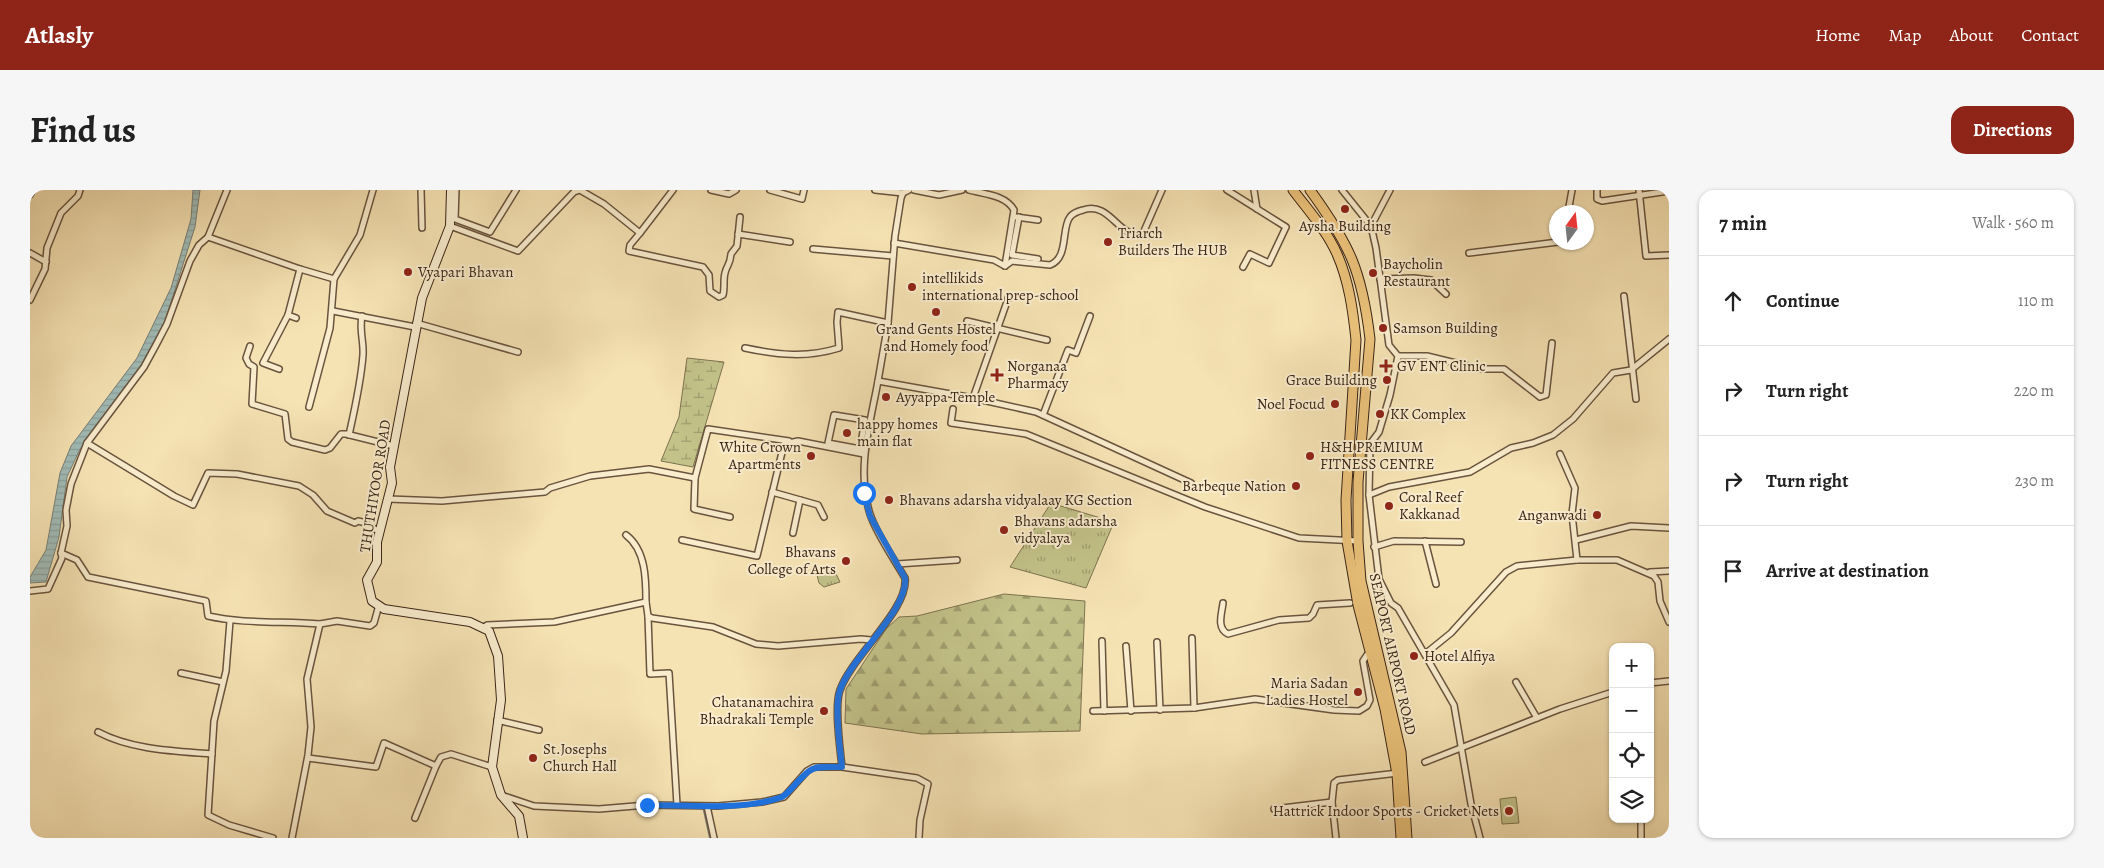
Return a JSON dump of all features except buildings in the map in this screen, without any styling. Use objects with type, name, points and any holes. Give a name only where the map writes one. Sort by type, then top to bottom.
[{"type":"main road","name":"THUTHIYOOR ROAD","points":[[379,605],[372,600],[367,580],[377,562],[377,542],[392,483],[390,467],[422,298],[450,226],[451,190]]},
{"type":"main road","points":[[1293,190],[1336,252],[1350,296],[1356,340],[1346,500],[1347,541],[1358,605],[1374,652]]},
{"type":"main road","name":"SEAPORT AIRPORT ROAD","points":[[1310,190],[1349,248],[1358,270],[1364,295],[1370,339],[1366,443],[1358,482],[1358,541],[1361,581],[1374,652],[1394,712],[1407,838]]},
{"type":"main road","points":[[1351,441],[1366,443]]},
{"type":"main road","points":[[379,605],[384,609],[470,622],[489,631],[498,656],[500,700],[492,767],[501,795],[519,816],[523,838]]},
{"type":"main road","points":[[1400,773],[1401,838]]},
{"type":"street","points":[[30,195],[33,190]]},
{"type":"street","points":[[30,300],[45,269],[47,248],[61,212],[78,196],[80,190]]},
{"type":"street","points":[[30,590],[48,588],[62,558],[61,553],[67,526],[66,510],[71,484],[87,443],[144,367],[167,324],[190,260],[199,245],[208,237],[227,190]]},
{"type":"street","points":[[309,408],[326,346],[333,311],[334,279],[360,235],[374,190]]},
{"type":"street","points":[[422,190],[422,228]]},
{"type":"street","points":[[456,190],[455,219],[490,232],[516,190]]},
{"type":"street","points":[[450,226],[518,251],[574,192],[580,190],[604,204],[640,233]]},
{"type":"street","points":[[673,190],[630,245],[629,251],[703,267],[709,275],[710,291],[719,297],[723,295],[725,272],[731,263],[731,254],[737,246],[740,217]]},
{"type":"street","points":[[711,190],[729,194],[736,190]]},
{"type":"street","points":[[770,190],[802,199],[804,190]]},
{"type":"street","points":[[875,190],[903,193],[908,190]]},
{"type":"street","points":[[914,190],[939,195],[962,190]]},
{"type":"street","points":[[969,190],[1001,198],[1011,204],[1016,217],[1012,255],[1038,258]]},
{"type":"street","points":[[1005,266],[1012,261],[1050,265],[1055,263],[1065,241],[1070,217],[1092,207],[1106,212],[1123,227],[1136,235],[1140,235],[1144,231],[1162,190]]},
{"type":"street","points":[[1227,190],[1286,228],[1269,263],[1250,254],[1243,267]]},
{"type":"street","points":[[1254,190],[1257,209]]},
{"type":"street","points":[[1342,190],[1371,226],[1389,344],[1398,356],[1390,395],[1379,432],[1366,443],[1368,496],[1379,579],[1386,595],[1398,608],[1454,705],[1480,838]]},
{"type":"street","points":[[1371,226],[1390,190]]},
{"type":"street","points":[[1569,205],[1572,190]]},
{"type":"street","points":[[1596,190],[1597,199],[1602,201],[1639,193],[1669,191]]},
{"type":"street","points":[[863,451],[888,323],[894,243],[903,193]]},
{"type":"street","points":[[1639,193],[1646,256],[1669,255]]},
{"type":"street","points":[[1016,217],[1038,220]]},
{"type":"street","points":[[1005,266],[1016,217]]},
{"type":"street","points":[[738,234],[790,242]]},
{"type":"street","points":[[208,237],[334,279]]},
{"type":"street","points":[[894,243],[994,260],[1005,266]]},
{"type":"street","points":[[1469,252],[1549,243]]},
{"type":"street","points":[[813,249],[893,256]]},
{"type":"street","points":[[30,253],[46,262]]},
{"type":"street","points":[[279,369],[262,363],[288,315],[300,269]]},
{"type":"street","points":[[1380,279],[1414,278],[1431,280],[1446,294]]},
{"type":"street","points":[[973,398],[1009,296]]},
{"type":"street","points":[[1624,296],[1631,370],[1636,399]]},
{"type":"street","points":[[333,311],[416,325],[518,352]]},
{"type":"street","points":[[745,348],[783,356],[820,354],[839,348],[838,312],[888,323]]},
{"type":"street","points":[[288,315],[296,318]]},
{"type":"street","points":[[349,435],[362,370],[364,350],[360,326],[362,316]]},
{"type":"street","points":[[1043,416],[1068,350],[1076,353],[1090,316]]},
{"type":"street","points":[[967,321],[1047,340]]},
{"type":"street","points":[[1368,496],[1389,487],[1470,472],[1511,448],[1533,443],[1553,435],[1573,419],[1613,373],[1631,370],[1669,339]]},
{"type":"street","points":[[1398,356],[1427,356],[1480,369],[1504,369],[1540,397],[1546,395],[1552,343]]},
{"type":"street","points":[[250,346],[246,358],[248,364],[254,367],[252,404],[285,414],[288,439],[292,442],[325,450],[330,448],[342,434],[394,446]]},
{"type":"street","points":[[878,381],[959,395],[1043,416],[1191,482]]},
{"type":"street","points":[[953,409],[951,423],[1026,434],[1248,522],[1299,538],[1358,541]]},
{"type":"street","points":[[842,767],[839,734],[839,692],[847,675],[902,599],[906,586],[905,578],[870,516],[864,493],[863,451],[866,420],[834,415],[828,443],[863,451]]},
{"type":"street","points":[[730,517],[694,510],[695,478],[708,429],[863,451]]},
{"type":"street","points":[[682,540],[757,556],[784,444],[789,441]]},
{"type":"street","points":[[87,443],[174,496],[194,504],[208,473],[237,474],[299,486],[313,495],[327,511],[355,523],[358,521],[366,523],[366,526],[380,531]]},
{"type":"street","points":[[1560,454],[1574,488],[1572,514],[1577,560]]},
{"type":"street","points":[[388,499],[442,501],[545,492],[550,488],[590,476],[649,469],[695,478]]},
{"type":"street","points":[[772,492],[818,505],[824,517]]},
{"type":"street","points":[[793,533],[800,500]]},
{"type":"street","points":[[1576,540],[1631,526],[1669,528]]},
{"type":"street","points":[[626,535],[632,539],[644,566],[650,674],[669,673],[677,805]]},
{"type":"street","points":[[1374,547],[1394,541],[1461,542]]},
{"type":"street","points":[[1425,541],[1436,584]]},
{"type":"street","points":[[61,553],[77,560],[88,577],[206,601],[208,616],[230,621],[255,620],[320,624],[337,621],[370,626],[374,623],[379,605]]},
{"type":"street","points":[[897,564],[957,560]]},
{"type":"street","points":[[1425,654],[1451,633],[1506,572],[1517,566],[1577,560],[1617,560],[1648,572],[1658,582],[1660,601],[1669,622]]},
{"type":"street","points":[[1648,572],[1669,571]]},
{"type":"street","points":[[483,628],[487,625],[554,622],[646,602]]},
{"type":"street","points":[[1223,602],[1220,625],[1228,634],[1278,620],[1309,618],[1317,605],[1350,603]]},
{"type":"street","points":[[648,616],[658,620],[713,626],[756,644],[778,646],[861,639],[871,640]]},
{"type":"street","points":[[230,621],[226,671],[214,721],[208,815],[229,825],[273,838]]},
{"type":"street","points":[[292,838],[308,758],[310,727],[307,679],[320,624]]},
{"type":"street","points":[[1192,638],[1194,708]]},
{"type":"street","points":[[1102,641],[1104,711]]},
{"type":"street","points":[[1158,642],[1160,710]]},
{"type":"street","points":[[1126,646],[1131,711]]},
{"type":"street","points":[[1093,711],[1194,708],[1264,699],[1334,710],[1359,711],[1367,706],[1370,700],[1363,661],[1367,655],[1374,652]]},
{"type":"street","points":[[181,673],[223,682]]},
{"type":"street","points":[[1654,683],[1669,681]]},
{"type":"street","points":[[1516,682],[1536,718]]},
{"type":"street","points":[[1425,762],[1536,718],[1609,693]]},
{"type":"street","points":[[497,720],[539,730]]},
{"type":"street","points":[[98,732],[122,742],[173,751],[212,754]]},
{"type":"street","points":[[308,758],[376,767],[384,742],[436,766]]},
{"type":"street","points":[[416,818],[441,757],[451,754],[492,767]]},
{"type":"street","points":[[501,795],[534,806],[600,809],[647,805],[707,806],[762,802],[784,797],[806,771],[814,767],[842,767],[917,778],[928,784],[920,820],[920,838]]},
{"type":"street","points":[[1336,838],[1332,802],[1334,783],[1338,780],[1400,773]]},
{"type":"street","points":[[1274,809],[1332,802]]},
{"type":"street","points":[[707,806],[714,838]]},
{"type":"street","points":[[1641,823],[1641,838]]},
{"type":"green space","points":[[687,358],[724,362],[693,467],[661,461],[679,417]]},
{"type":"green space","points":[[1051,503],[1114,522],[1086,588],[1010,567]]},
{"type":"green space","points":[[833,568],[840,582],[824,587],[819,583],[817,575]]},
{"type":"green space","points":[[1004,594],[1085,601],[1080,731],[922,734],[845,723],[846,689],[886,629],[899,617],[917,616]]},
{"type":"green space","name":"Hattrick Indoor Sports - Cricket Nets","points":[[1516,797],[1519,823],[1502,824],[1500,799]]},
{"type":"water","points":[[193,190],[200,190],[195,227],[165,321],[139,369],[80,449],[67,477],[59,537],[46,582],[30,583],[30,577],[46,550],[60,473],[71,446],[137,358],[171,288],[191,219]]},
{"type":"waterway","points":[[703,806],[710,838]]},
{"type":"place","name":"Aysha Building","points":[[1345,209]]},
{"type":"place","name":"Triarch Builders The HUB","points":[[1108,242]]},
{"type":"place","name":"Vyapari Bhavan","points":[[408,272]]},
{"type":"place","name":"Baycholin Restaurant","points":[[1373,273]]},
{"type":"place","name":"intellikids international prep-school","points":[[912,287]]},
{"type":"place","name":"Grand Gents Hostel and Homely food","points":[[936,312]]},
{"type":"place","name":"Samson Building","points":[[1383,328]]},
{"type":"place","name":"GV ENT Clinic","points":[[1386,366]]},
{"type":"place","name":"Norganaa Pharmacy","points":[[997,375]]},
{"type":"place","name":"Grace Building","points":[[1387,380]]},
{"type":"place","name":"Ayyappa Temple","points":[[886,397]]},
{"type":"place","name":"Noel Focud","points":[[1335,404]]},
{"type":"place","name":"KK Complex","points":[[1380,414]]},
{"type":"place","name":"happy homes main flat","points":[[847,433]]},
{"type":"place","name":"White Crown Apartments","points":[[811,456]]},
{"type":"place","name":"H&H PREMIUM FITNESS CENTRE","points":[[1310,456]]},
{"type":"place","name":"Barbeque Nation","points":[[1296,486]]},
{"type":"place","name":"Bhavans adarsha vidyalaay KG Section","points":[[889,500]]},
{"type":"place","name":"Coral Reef Kakkanad","points":[[1389,506]]},
{"type":"place","name":"Anganwadi","points":[[1597,515]]},
{"type":"place","name":"Bhavans adarsha vidyalaya","points":[[1004,530]]},
{"type":"place","name":"Bhavans College of Arts","points":[[846,561]]},
{"type":"place","name":"Hotel Alfiya","points":[[1414,656]]},
{"type":"place","name":"Maria Sadan Ladies Hostel","points":[[1358,692]]},
{"type":"place","name":"Chatanamachira Bhadrakali Temple","points":[[824,711]]},
{"type":"place","name":"St.Josephs Church Hall","points":[[533,758]]},
{"type":"place","name":"Hattrick Indoor Sports - Cricket Nets","points":[[1509,811]]},
{"type":"route","points":[[647,805],[718,806],[762,802],[784,797],[806,771],[814,767],[842,767],[839,734],[839,692],[860,655],[902,599],[906,586],[905,578],[870,516],[864,493]]}]
